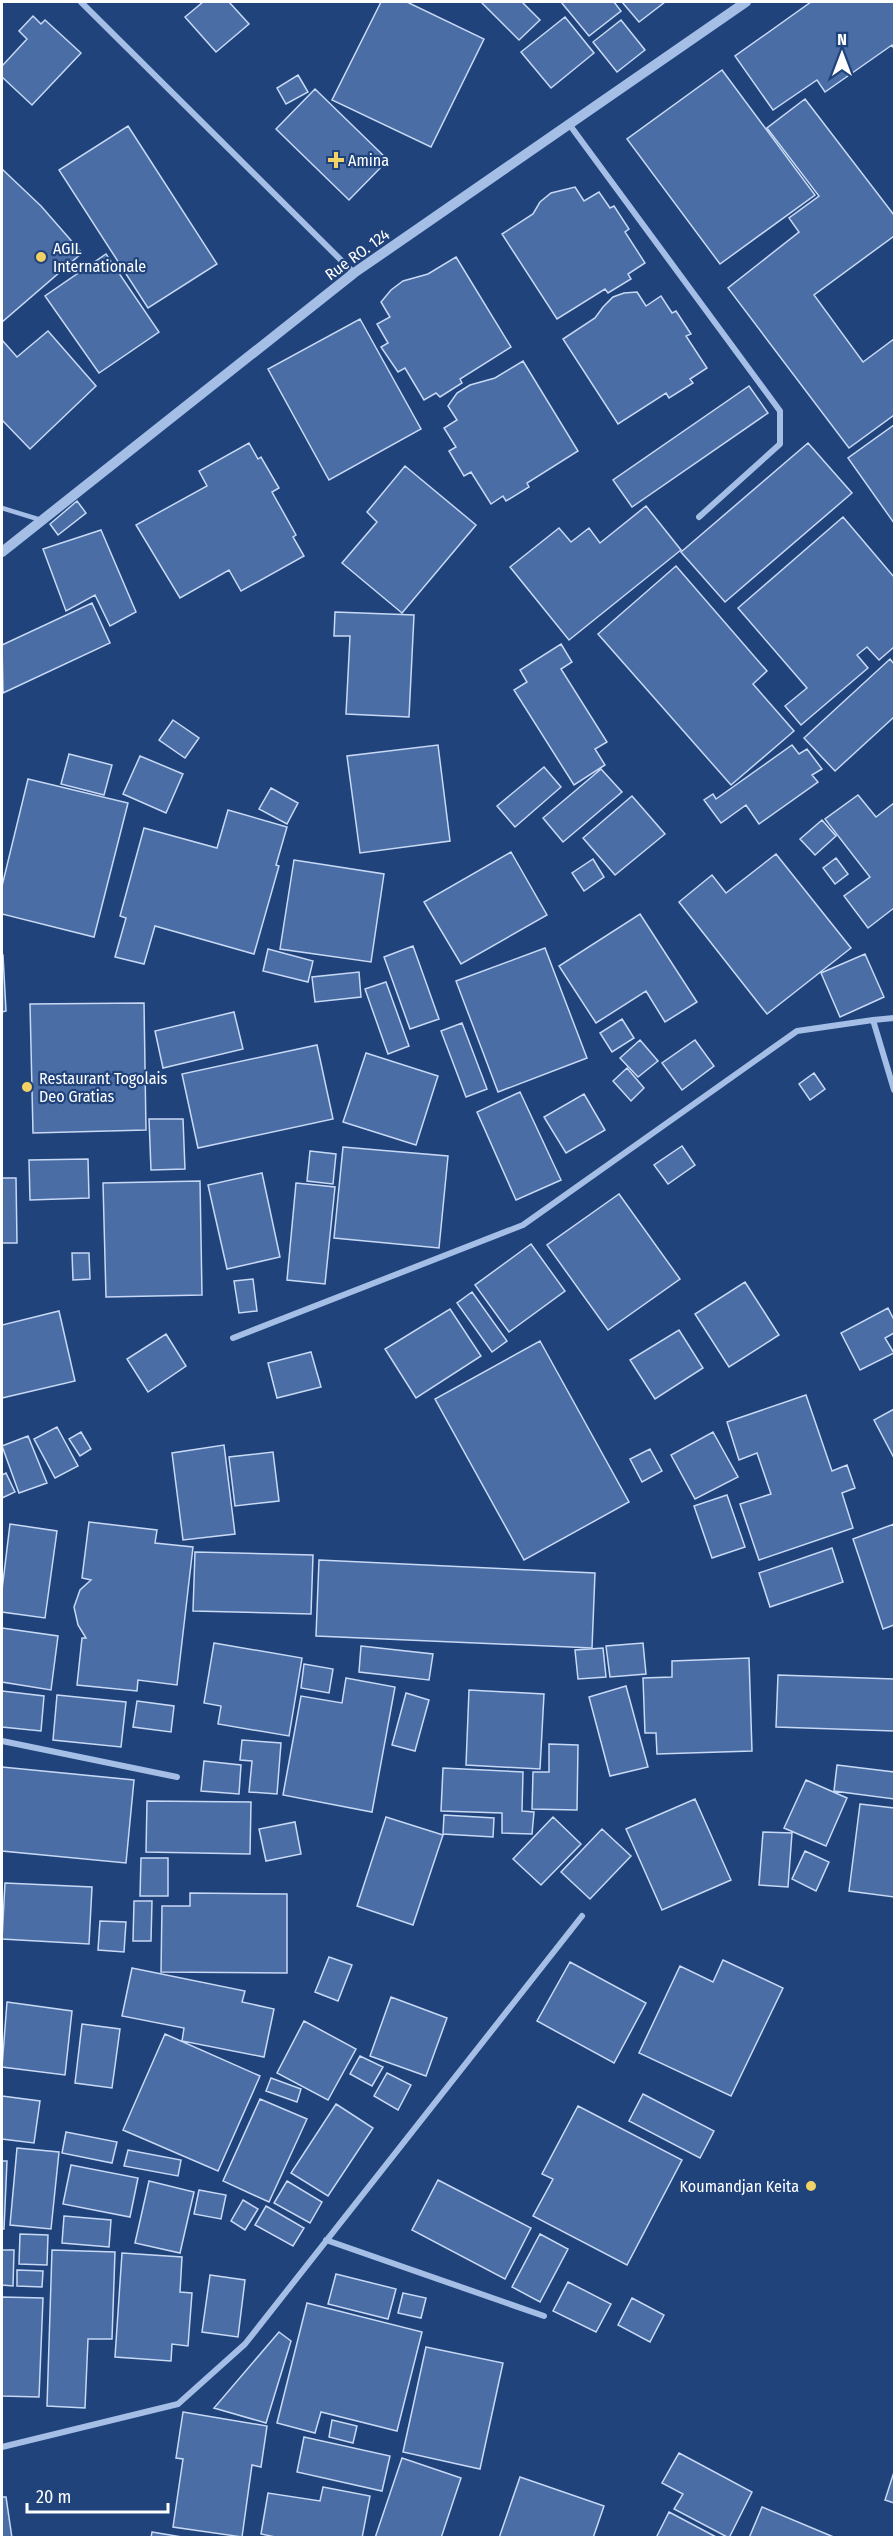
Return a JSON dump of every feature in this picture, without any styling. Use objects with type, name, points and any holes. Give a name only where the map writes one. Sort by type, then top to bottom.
[{"type":"street","points":[[81,2],[354,273]]},
{"type":"street","name":"Rue RO. 124","points":[[2,552],[354,273],[746,2]]},
{"type":"street","points":[[569,124],[780,411],[780,444],[699,517]]},
{"type":"street","points":[[233,1338],[523,1225],[797,1031],[894,1018]]},
{"type":"street","points":[[873,1020],[894,1090]]},
{"type":"street","points":[[2,1741],[177,1777]]},
{"type":"street","points":[[2,2447],[178,2404],[245,2344],[582,1916]]},
{"type":"street","points":[[326,2240],[544,2316]]},
{"type":"lane","points":[[2,508],[41,520]]},
{"type":"building","points":[[203,2],[229,2],[249,24],[216,52],[185,17]]},
{"type":"building","points":[[381,2],[407,2],[484,39],[431,147],[332,100]]},
{"type":"building","points":[[481,2],[522,2],[540,20],[519,40]]},
{"type":"building","points":[[561,2],[614,2],[621,11],[589,36]]},
{"type":"building","points":[[622,2],[665,2],[639,22]]},
{"type":"building","points":[[811,2],[894,2],[894,49],[892,45],[825,92],[817,80],[773,110],[735,56]]},
{"type":"building","points":[[33,16],[41,24],[45,20],[81,53],[32,105],[2,77],[2,66],[27,39],[19,31]]},
{"type":"building","points":[[565,17],[594,53],[551,88],[521,52]]},
{"type":"building","points":[[621,20],[645,50],[617,72],[593,42]]},
{"type":"building","points":[[722,70],[815,195],[720,264],[627,139]]},
{"type":"building","points":[[298,75],[308,92],[286,104],[277,88]]},
{"type":"building","points":[[315,89],[388,160],[349,200],[276,129]]},
{"type":"building","points":[[805,99],[894,215],[894,236],[814,295],[863,362],[894,339],[894,415],[849,448],[728,288],[799,232],[789,218],[819,196],[767,128]]},
{"type":"building","points":[[128,126],[217,264],[148,308],[59,170]]},
{"type":"building","points":[[2,169],[41,206],[82,253],[2,322]]},
{"type":"building","points":[[575,187],[584,201],[599,192],[610,208],[614,206],[629,229],[625,232],[645,263],[628,274],[631,279],[608,293],[605,289],[557,319],[502,234],[533,214],[540,202],[551,193]]},
{"type":"building","points":[[106,254],[159,332],[99,373],[45,296]]},
{"type":"building","points":[[456,257],[511,347],[460,379],[462,383],[440,397],[436,393],[424,400],[405,368],[398,372],[381,347],[388,343],[377,324],[390,317],[381,302],[403,281],[428,274]]},
{"type":"building","points":[[637,292],[646,306],[661,296],[672,313],[676,311],[691,334],[686,336],[707,368],[690,379],[693,383],[669,398],[666,393],[618,424],[563,339],[595,318],[613,297]]},
{"type":"building","points":[[360,319],[421,429],[329,480],[268,369]]},
{"type":"building","points":[[48,331],[96,386],[30,449],[2,420],[2,340],[17,357]]},
{"type":"building","points":[[523,361],[578,451],[527,483],[529,487],[506,501],[503,496],[491,504],[471,472],[464,476],[449,451],[456,447],[444,428],[457,420],[448,406],[457,393],[470,385],[495,378]]},
{"type":"building","points":[[749,386],[768,413],[632,507],[613,480]]},
{"type":"building","points":[[894,425],[894,523],[848,458]]},
{"type":"building","points":[[249,443],[258,459],[261,457],[279,488],[272,492],[296,535],[293,537],[304,556],[241,591],[229,570],[180,598],[136,525],[207,486],[199,471]]},
{"type":"building","points":[[808,443],[852,493],[725,602],[681,552]]},
{"type":"building","points":[[405,466],[476,525],[402,613],[342,563],[377,522],[367,512]]},
{"type":"building","points":[[77,501],[86,513],[58,535],[50,524]]},
{"type":"building","points":[[646,506],[681,550],[569,640],[510,567],[559,528],[571,542],[589,528],[600,543]]},
{"type":"building","points":[[843,517],[894,577],[894,647],[879,660],[867,647],[857,655],[868,668],[801,725],[785,706],[807,688],[738,608]]},
{"type":"building","points":[[101,530],[136,612],[110,626],[95,595],[66,611],[43,549]]},
{"type":"building","points":[[676,566],[767,671],[753,684],[794,731],[731,785],[598,634]]},
{"type":"building","points":[[92,603],[110,643],[3,693],[2,645]]},
{"type":"building","points":[[335,612],[414,615],[409,717],[346,714],[350,636],[334,636]]},
{"type":"building","points":[[561,644],[572,662],[561,669],[607,742],[595,749],[605,765],[574,785],[514,690],[527,682],[520,670]]},
{"type":"building","points":[[890,659],[894,664],[894,717],[835,771],[804,738]]},
{"type":"building","points":[[173,720],[199,738],[185,758],[159,740]]},
{"type":"building","points":[[438,745],[450,841],[360,853],[347,756]]},
{"type":"building","points":[[792,745],[799,754],[807,749],[822,769],[812,775],[818,782],[759,824],[746,805],[721,823],[704,800],[713,794],[716,799]]},
{"type":"building","points":[[69,754],[112,765],[104,795],[61,784]]},
{"type":"building","points":[[140,756],[183,774],[166,813],[123,794]]},
{"type":"building","points":[[544,767],[561,787],[515,827],[497,806]]},
{"type":"building","points":[[601,769],[622,792],[563,842],[543,818]]},
{"type":"building","points":[[28,779],[128,803],[94,937],[2,914],[2,886]]},
{"type":"building","points":[[271,788],[298,803],[287,824],[259,809]]},
{"type":"building","points":[[858,795],[876,817],[894,803],[894,908],[868,928],[844,896],[870,877],[825,819]]},
{"type":"building","points":[[632,796],[665,834],[615,875],[583,838]]},
{"type":"building","points":[[228,810],[287,827],[276,865],[279,866],[254,954],[155,926],[144,964],[115,957],[126,918],[120,916],[144,828],[217,848]]},
{"type":"building","points":[[822,820],[836,836],[815,855],[800,839]]},
{"type":"building","points":[[511,852],[547,915],[461,964],[424,902]]},
{"type":"building","points":[[776,854],[851,948],[767,1014],[679,902],[712,875],[726,893]]},
{"type":"building","points":[[836,858],[848,874],[835,884],[823,868]]},
{"type":"building","points":[[593,859],[604,877],[584,891],[572,873]]},
{"type":"building","points":[[294,860],[384,874],[371,962],[280,949]]},
{"type":"building","points":[[640,914],[697,1002],[665,1022],[646,991],[596,1023],[559,966]]},
{"type":"building","points":[[413,946],[439,1019],[410,1029],[384,957]]},
{"type":"building","points":[[545,948],[587,1058],[498,1092],[456,981]]},
{"type":"building","points":[[268,949],[313,961],[308,982],[263,971]]},
{"type":"building","points":[[865,954],[884,997],[840,1017],[821,973]]},
{"type":"building","points":[[2,955],[6,1011],[2,1012]]},
{"type":"building","points":[[359,972],[361,997],[315,1002],[312,977]]},
{"type":"building","points":[[386,982],[409,1046],[388,1054],[365,989]]},
{"type":"building","points":[[144,1003],[146,1130],[33,1133],[30,1004]]},
{"type":"building","points":[[234,1012],[243,1049],[163,1068],[155,1031]]},
{"type":"building","points":[[622,1019],[634,1038],[612,1052],[600,1033]]},
{"type":"building","points":[[462,1023],[487,1089],[466,1097],[441,1031]]},
{"type":"building","points":[[640,1040],[658,1061],[638,1077],[620,1058]]},
{"type":"building","points":[[695,1040],[714,1066],[682,1090],[662,1063]]},
{"type":"building","points":[[317,1045],[333,1119],[198,1148],[182,1074]]},
{"type":"building","points":[[366,1053],[438,1076],[416,1145],[343,1122]]},
{"type":"building","points":[[627,1068],[644,1088],[631,1101],[613,1081]]},
{"type":"building","points":[[814,1073],[825,1089],[810,1100],[799,1084]]},
{"type":"building","points":[[520,1092],[561,1180],[516,1200],[477,1112]]},
{"type":"building","points":[[584,1094],[605,1130],[566,1153],[544,1117]]},
{"type":"building","points":[[149,1119],[183,1119],[185,1169],[151,1170]]},
{"type":"building","points":[[682,1146],[695,1165],[668,1184],[654,1165]]},
{"type":"building","points":[[343,1147],[448,1156],[439,1248],[334,1238]]},
{"type":"building","points":[[310,1151],[336,1154],[333,1184],[307,1181]]},
{"type":"building","points":[[88,1159],[89,1198],[30,1200],[29,1160]]},
{"type":"building","points":[[262,1173],[280,1257],[227,1269],[208,1185]]},
{"type":"building","points":[[2,1178],[16,1178],[17,1243],[2,1243]]},
{"type":"building","points":[[200,1181],[202,1295],[106,1297],[103,1183]]},
{"type":"building","points":[[296,1183],[335,1187],[325,1284],[287,1280]]},
{"type":"building","points":[[619,1194],[680,1279],[608,1330],[547,1245]]},
{"type":"building","points":[[531,1244],[565,1291],[509,1332],[475,1285]]},
{"type":"building","points":[[72,1253],[89,1253],[90,1279],[73,1280]]},
{"type":"building","points":[[253,1279],[257,1311],[239,1313],[234,1281]]},
{"type":"building","points":[[745,1282],[779,1335],[729,1367],[695,1314]]},
{"type":"building","points":[[472,1292],[507,1341],[492,1352],[457,1303]]},
{"type":"building","points":[[888,1308],[894,1320],[894,1333],[885,1338],[894,1353],[860,1370],[841,1333]]},
{"type":"building","points":[[450,1309],[481,1356],[416,1398],[385,1349]]},
{"type":"building","points":[[59,1311],[75,1381],[2,1398],[2,1325]]},
{"type":"building","points":[[679,1330],[703,1368],[655,1399],[630,1360]]},
{"type":"building","points":[[166,1334],[186,1366],[148,1392],[127,1359]]},
{"type":"building","points":[[540,1341],[629,1502],[524,1560],[435,1399]]},
{"type":"building","points":[[311,1352],[321,1387],[277,1398],[268,1363]]},
{"type":"building","points":[[806,1395],[832,1471],[847,1465],[855,1488],[842,1493],[853,1528],[759,1560],[740,1504],[771,1494],[757,1453],[739,1460],[727,1422]]},
{"type":"building","points":[[894,1409],[894,1458],[874,1420]]},
{"type":"building","points":[[57,1427],[78,1466],[55,1478],[34,1439]]},
{"type":"building","points":[[81,1432],[91,1449],[80,1456],[69,1439]]},
{"type":"building","points":[[713,1432],[738,1477],[695,1499],[671,1455]]},
{"type":"building","points":[[28,1436],[47,1483],[19,1493],[2,1446]]},
{"type":"building","points":[[224,1445],[235,1534],[183,1540],[172,1453]]},
{"type":"building","points":[[650,1449],[662,1471],[642,1482],[630,1459]]},
{"type":"building","points":[[273,1452],[279,1501],[235,1506],[229,1457]]},
{"type":"building","points":[[6,1473],[15,1492],[2,1498],[2,1475]]},
{"type":"building","points":[[727,1495],[745,1547],[712,1558],[694,1506]]},
{"type":"building","points":[[89,1522],[157,1530],[155,1543],[193,1547],[177,1685],[138,1680],[137,1691],[77,1685],[82,1638],[86,1638],[78,1625],[74,1607],[80,1590],[91,1580],[82,1578]]},
{"type":"building","points":[[10,1524],[57,1531],[45,1618],[2,1612],[2,1590]]},
{"type":"building","points":[[894,1524],[894,1625],[883,1629],[853,1539]]},
{"type":"building","points":[[832,1548],[843,1582],[770,1607],[759,1573]]},
{"type":"building","points":[[195,1552],[313,1555],[311,1614],[193,1611]]},
{"type":"building","points":[[319,1560],[595,1573],[592,1648],[316,1636]]},
{"type":"building","points":[[2,1628],[58,1636],[51,1690],[2,1682]]},
{"type":"building","points":[[214,1643],[302,1658],[289,1736],[218,1724],[221,1706],[204,1703]]},
{"type":"building","points":[[643,1643],[646,1674],[610,1677],[606,1646]]},
{"type":"building","points":[[361,1646],[433,1654],[429,1680],[359,1672]]},
{"type":"building","points":[[603,1648],[606,1677],[578,1679],[575,1650]]},
{"type":"building","points":[[749,1658],[752,1751],[657,1754],[656,1733],[645,1733],[643,1678],[672,1677],[672,1661]]},
{"type":"building","points":[[304,1664],[333,1669],[329,1693],[301,1688]]},
{"type":"building","points":[[778,1675],[894,1679],[894,1731],[776,1727]]},
{"type":"building","points":[[346,1678],[395,1687],[372,1812],[283,1795],[301,1696],[342,1703]]},
{"type":"building","points":[[626,1686],[648,1767],[610,1776],[589,1697]]},
{"type":"building","points":[[469,1690],[544,1694],[540,1769],[466,1765]]},
{"type":"building","points":[[2,1691],[44,1696],[41,1731],[2,1727]]},
{"type":"building","points":[[406,1693],[429,1700],[415,1751],[392,1745]]},
{"type":"building","points":[[57,1695],[126,1702],[121,1747],[53,1740]]},
{"type":"building","points":[[137,1701],[174,1706],[171,1732],[133,1727]]},
{"type":"building","points":[[242,1740],[281,1743],[277,1794],[249,1792],[252,1761],[240,1760]]},
{"type":"building","points":[[549,1744],[578,1745],[577,1810],[532,1809],[533,1772],[549,1772]]},
{"type":"building","points":[[204,1761],[241,1765],[239,1794],[201,1791]]},
{"type":"building","points":[[837,1765],[894,1772],[894,1799],[834,1791]]},
{"type":"building","points":[[2,1767],[134,1780],[126,1863],[2,1851]]},
{"type":"building","points":[[443,1768],[523,1772],[522,1811],[534,1812],[532,1834],[502,1833],[502,1813],[441,1811]]},
{"type":"building","points":[[806,1780],[847,1798],[826,1846],[784,1828]]},
{"type":"building","points":[[695,1799],[731,1880],[662,1910],[626,1829]]},
{"type":"building","points":[[147,1801],[251,1802],[250,1854],[146,1852]]},
{"type":"building","points":[[860,1804],[894,1808],[894,1897],[849,1891]]},
{"type":"building","points":[[444,1815],[494,1818],[493,1837],[443,1834]]},
{"type":"building","points":[[386,1817],[443,1835],[413,1925],[357,1906]]},
{"type":"building","points":[[553,1817],[581,1844],[541,1885],[513,1859]]},
{"type":"building","points":[[295,1822],[301,1854],[266,1861],[259,1829]]},
{"type":"building","points":[[602,1829],[631,1856],[590,1899],[561,1872]]},
{"type":"building","points":[[763,1832],[792,1833],[788,1887],[759,1885]]},
{"type":"building","points":[[805,1851],[829,1862],[816,1891],[792,1879]]},
{"type":"building","points":[[141,1858],[168,1858],[168,1896],[140,1896]]},
{"type":"building","points":[[5,1883],[92,1887],[89,1944],[2,1939]]},
{"type":"building","points":[[190,1893],[287,1894],[287,1973],[161,1972],[162,1906],[190,1906]]},
{"type":"building","points":[[134,1901],[152,1901],[151,1941],[133,1941]]},
{"type":"building","points":[[100,1921],[126,1922],[124,1952],[98,1950]]},
{"type":"building","points":[[329,1957],[352,1965],[338,2001],[315,1992]]},
{"type":"building","points":[[723,1960],[783,1988],[731,2096],[639,2053],[680,1966],[713,1982]]},
{"type":"building","points":[[570,1962],[646,2003],[614,2063],[537,2021]]},
{"type":"building","points":[[132,1968],[245,1991],[242,2002],[274,2009],[264,2057],[182,2041],[184,2028],[122,2016]]},
{"type":"building","points":[[391,1997],[447,2018],[426,2076],[370,2056]]},
{"type":"building","points":[[7,2002],[72,2011],[65,2075],[2,2067]]},
{"type":"building","points":[[304,2021],[356,2049],[328,2100],[277,2073]]},
{"type":"building","points":[[82,2024],[120,2029],[112,2088],[75,2083]]},
{"type":"building","points":[[165,2034],[260,2076],[218,2171],[123,2130]]},
{"type":"building","points":[[360,2056],[383,2067],[372,2086],[350,2074]]},
{"type":"building","points":[[387,2073],[411,2085],[398,2110],[374,2096]]},
{"type":"building","points":[[271,2078],[301,2089],[297,2102],[266,2091]]},
{"type":"building","points":[[643,2094],[714,2131],[700,2158],[629,2121]]},
{"type":"building","points":[[2,2096],[40,2101],[34,2143],[2,2139]]},
{"type":"building","points":[[260,2099],[307,2119],[269,2202],[223,2181]]},
{"type":"building","points":[[336,2104],[373,2128],[328,2196],[291,2173]]},
{"type":"building","points":[[578,2106],[682,2160],[627,2265],[533,2216],[553,2179],[542,2174]]},
{"type":"building","points":[[66,2132],[117,2142],[112,2163],[62,2153]]},
{"type":"building","points":[[17,2148],[59,2152],[51,2229],[10,2225]]},
{"type":"building","points":[[128,2150],[181,2160],[178,2176],[124,2166]]},
{"type":"building","points":[[2,2161],[7,2161],[4,2229],[2,2229]]},
{"type":"building","points":[[71,2165],[138,2178],[130,2217],[63,2204]]},
{"type":"building","points":[[438,2180],[531,2228],[505,2279],[412,2230]]},
{"type":"building","points":[[149,2181],[194,2192],[180,2253],[135,2243]]},
{"type":"building","points":[[287,2181],[322,2202],[310,2223],[274,2203]]},
{"type":"building","points":[[199,2190],[226,2195],[221,2219],[194,2214]]},
{"type":"building","points":[[243,2200],[258,2209],[245,2230],[231,2221]]},
{"type":"building","points":[[266,2206],[304,2228],[293,2246],[255,2225]]},
{"type":"building","points":[[64,2216],[111,2220],[109,2247],[62,2243]]},
{"type":"building","points":[[20,2234],[48,2235],[47,2265],[19,2264]]},
{"type":"building","points":[[540,2234],[568,2249],[540,2302],[512,2287]]},
{"type":"building","points":[[2,2250],[14,2250],[13,2286],[2,2285]]},
{"type":"building","points":[[52,2250],[115,2252],[112,2339],[88,2339],[85,2408],[47,2406]]},
{"type":"building","points":[[122,2253],[182,2257],[180,2292],[192,2293],[188,2346],[172,2344],[171,2361],[115,2357]]},
{"type":"building","points":[[17,2270],[43,2271],[42,2287],[17,2286]]},
{"type":"building","points":[[336,2274],[396,2289],[388,2319],[328,2304]]},
{"type":"building","points":[[210,2275],[245,2280],[238,2337],[202,2332]]},
{"type":"building","points":[[568,2282],[611,2304],[596,2332],[553,2311]]},
{"type":"building","points":[[403,2293],[426,2298],[421,2318],[398,2313]]},
{"type":"building","points":[[2,2297],[43,2298],[39,2397],[2,2396]]},
{"type":"building","points":[[632,2298],[664,2315],[650,2342],[618,2325]]},
{"type":"building","points":[[307,2303],[422,2332],[397,2431],[321,2412],[315,2433],[277,2423]]},
{"type":"building","points":[[279,2332],[291,2341],[266,2423],[214,2408]]},
{"type":"building","points":[[426,2347],[503,2363],[480,2469],[403,2452]]},
{"type":"building","points":[[183,2412],[267,2426],[261,2467],[252,2465],[242,2537],[173,2527],[183,2459],[176,2458]]},
{"type":"building","points":[[332,2420],[357,2426],[353,2443],[329,2437]]},
{"type":"building","points":[[304,2437],[390,2456],[382,2491],[297,2472]]},
{"type":"building","points":[[679,2453],[752,2492],[729,2538],[674,2509],[683,2494],[662,2483]]},
{"type":"building","points":[[402,2458],[461,2478],[441,2538],[375,2538]]},
{"type":"building","points":[[894,2472],[894,2503],[885,2500]]},
{"type":"building","points":[[520,2477],[604,2506],[593,2538],[499,2538]]},
{"type":"building","points":[[323,2487],[370,2496],[362,2538],[280,2538],[261,2534],[268,2493],[320,2501]]},
{"type":"building","points":[[2,2497],[6,2497],[12,2538],[2,2538]]},
{"type":"building","points":[[762,2507],[836,2538],[749,2538]]},
{"type":"building","points":[[669,2512],[718,2538],[656,2538]]},
{"type":"building","points":[[152,2532],[188,2538],[151,2538]]},
{"type":"place","name":"Amina","points":[[336,160]]},
{"type":"place","name":"AGIL Internationale","points":[[41,257]]},
{"type":"place","name":"Restaurant Togolais Deo Gratias","points":[[27,1087]]},
{"type":"place","name":"Koumandjan Keita","points":[[811,2186]]}]
